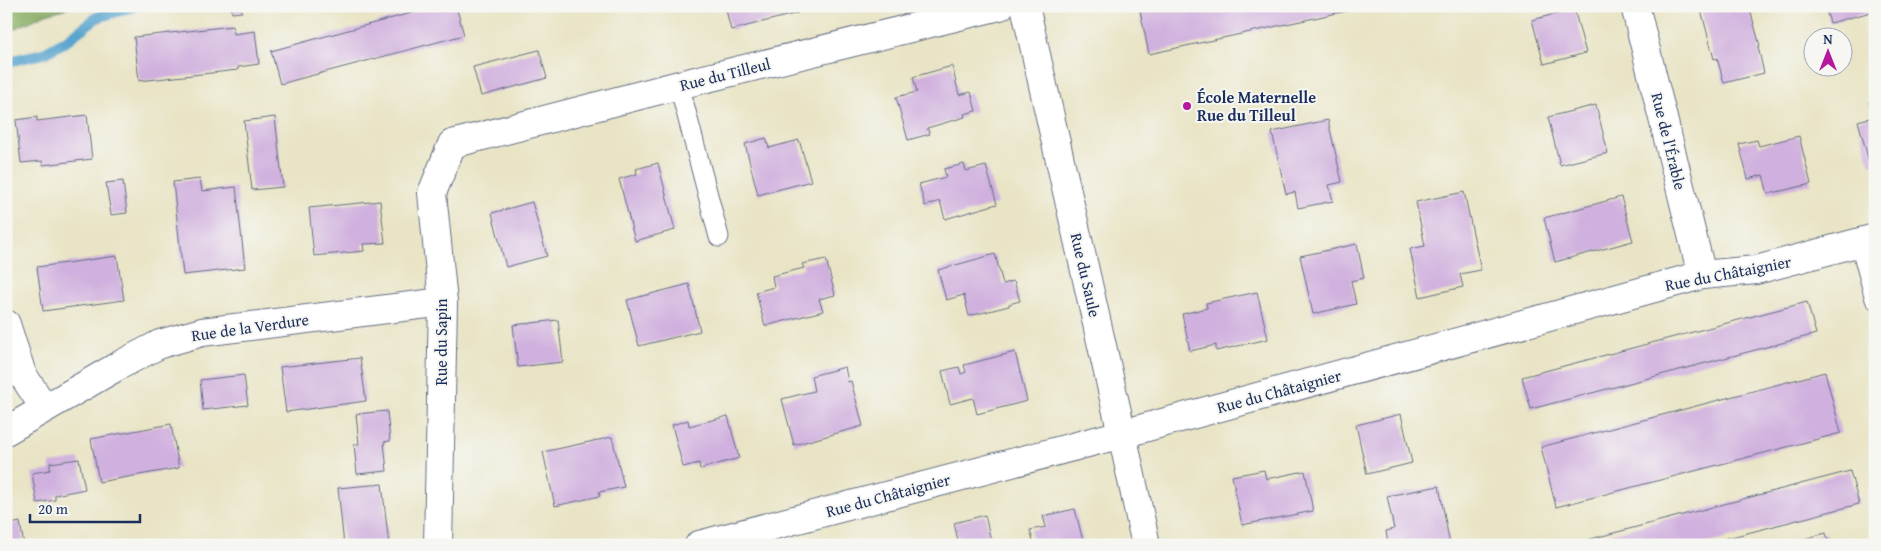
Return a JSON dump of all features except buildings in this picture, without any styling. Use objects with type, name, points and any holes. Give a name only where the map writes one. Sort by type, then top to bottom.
[{"type":"street","name":"Rue du Tilleul","points":[[452,144],[679,85],[1000,6]]},
{"type":"street","name":"Rue du Saule","points":[[1025,6],[1146,545]]},
{"type":"street","name":"Rue de l'Érable","points":[[1635,6],[1702,275]]},
{"type":"street","name":"Rue du Sapin","points":[[438,545],[443,302],[432,193],[452,144]]},
{"type":"street","name":"Rue du Châtaignier","points":[[699,545],[1122,434],[1702,275],[1756,270],[1867,240]]},
{"type":"street","name":"Rue de la Verdure","points":[[6,431],[44,407],[160,344],[202,332],[443,302]]},
{"type":"street","points":[[6,324],[22,374],[44,407]]},
{"type":"lane","points":[[679,85],[719,237]]},
{"type":"lane","name":"Rue du Châtaignier","points":[[1867,240],[1875,299]]},
{"type":"green space","points":[[6,6],[75,6],[46,14],[6,33]]},
{"type":"waterway","points":[[6,62],[45,53],[66,41],[96,18],[134,6]]},
{"type":"place","name":"École Maternelle Rue du Tilleul","points":[[1187,106]]}]
